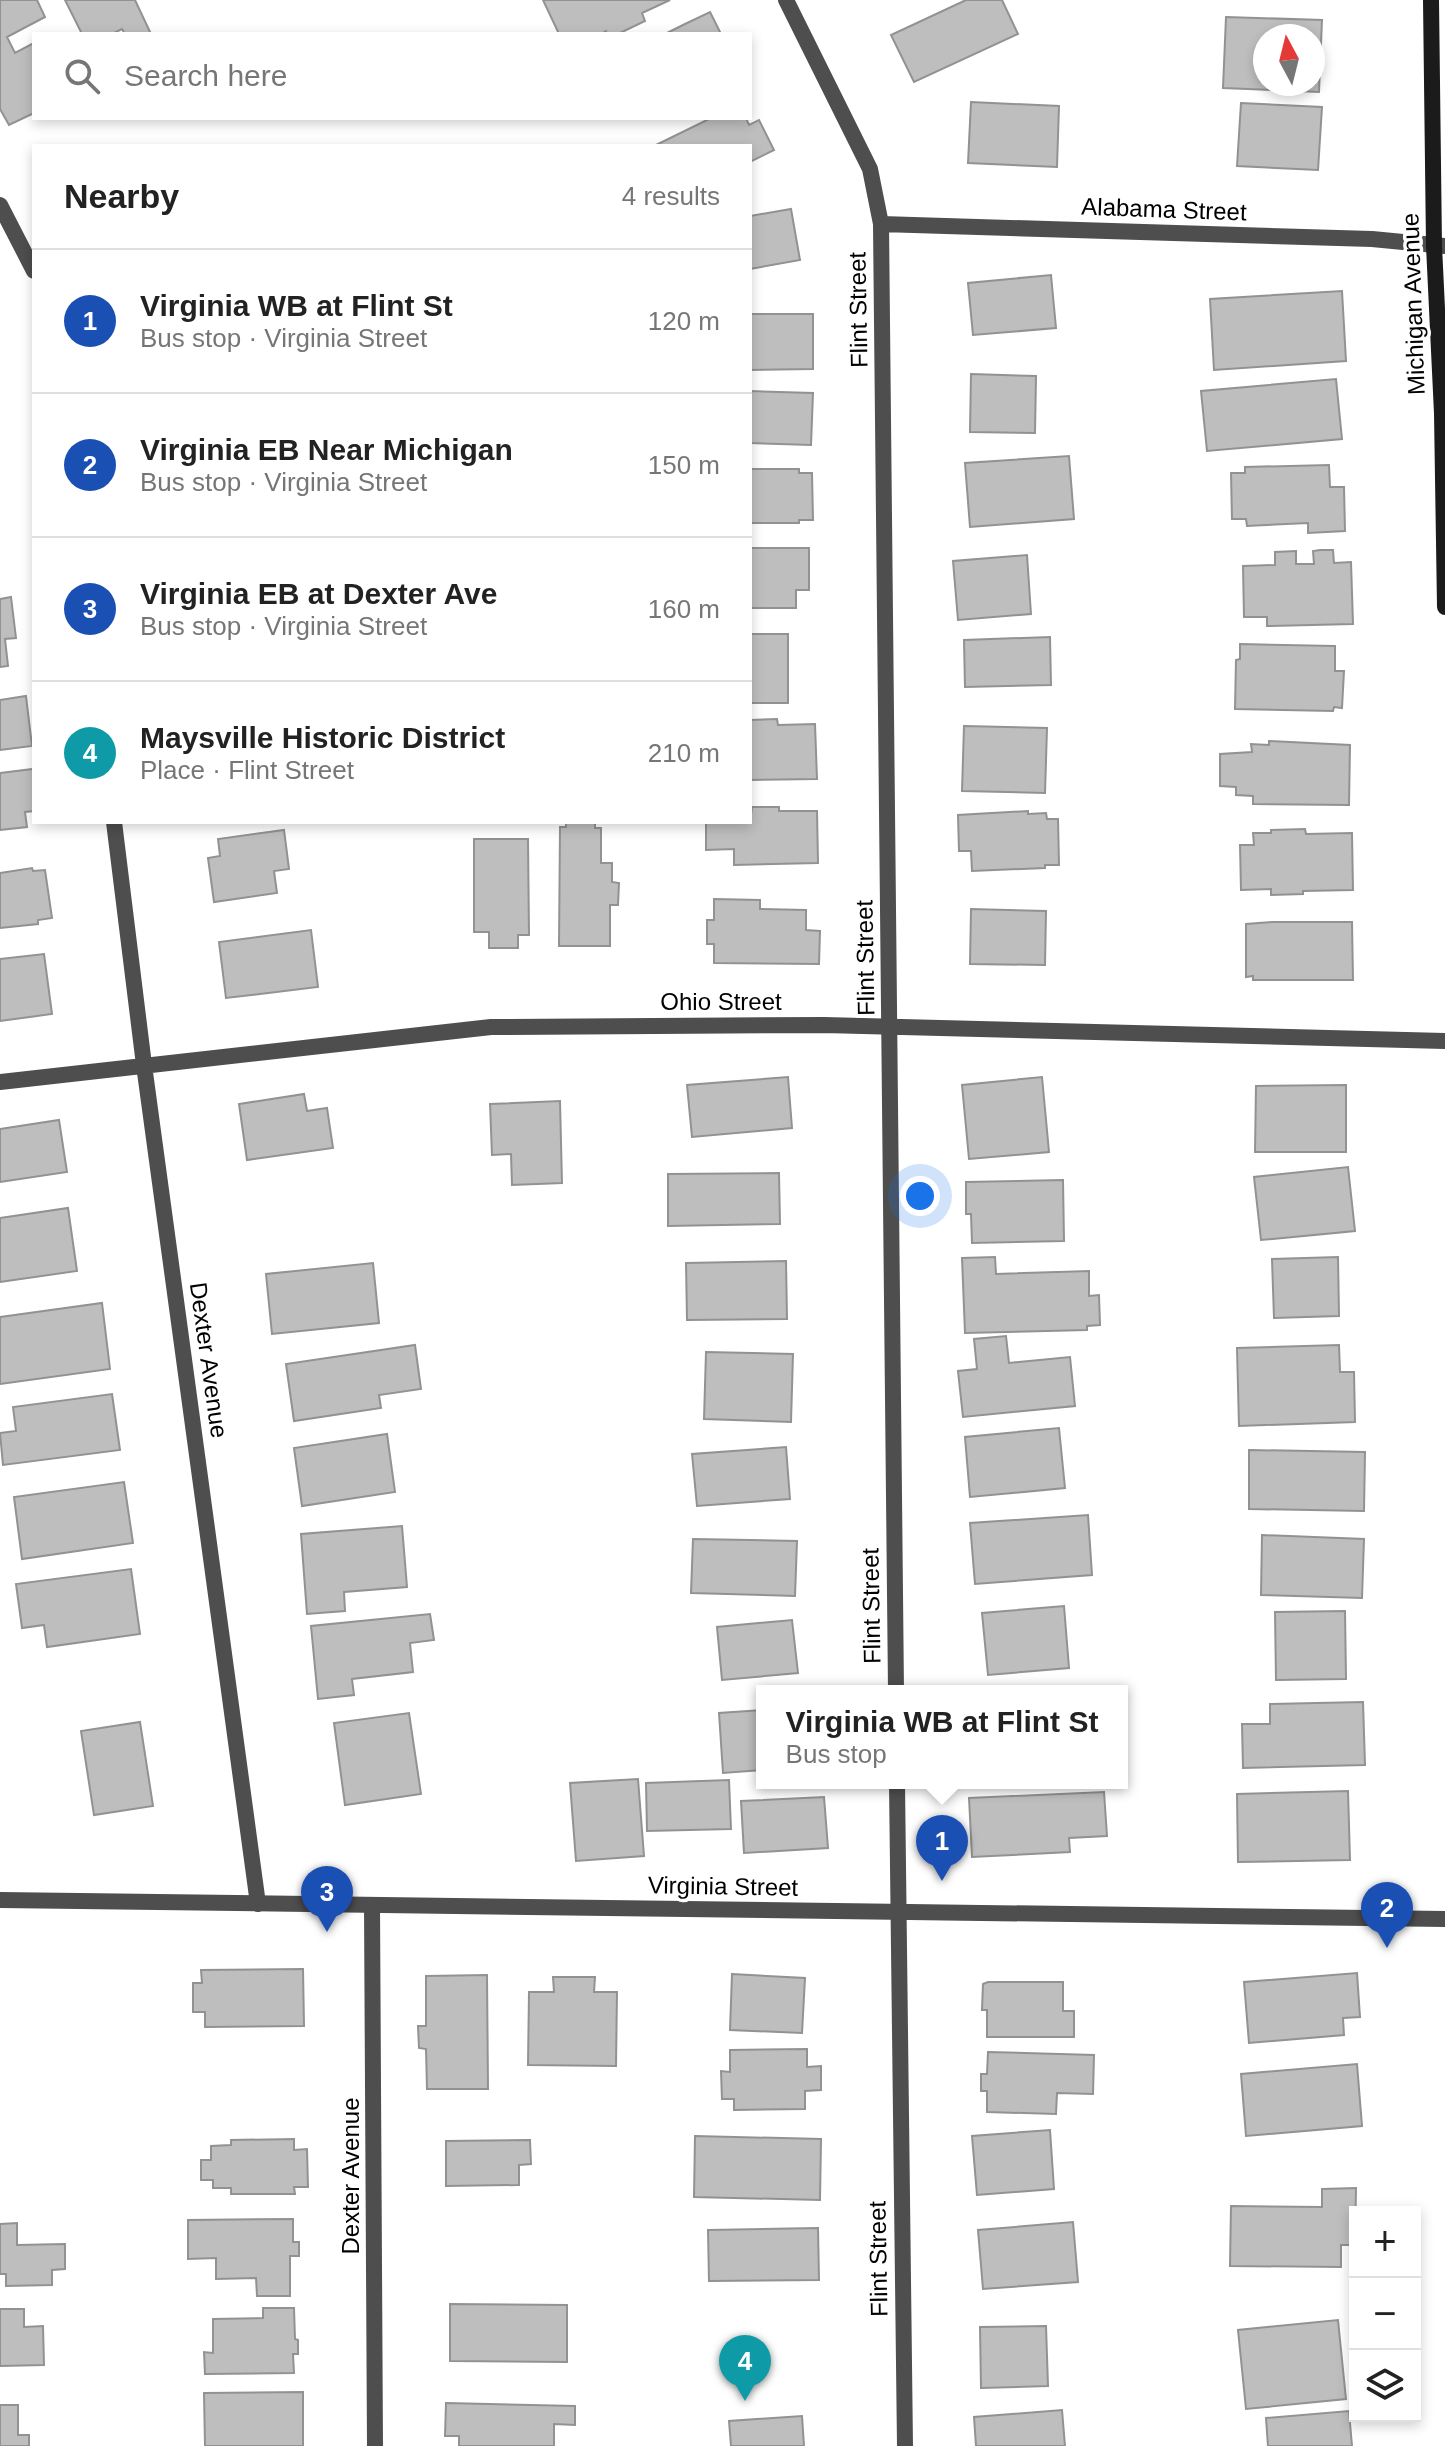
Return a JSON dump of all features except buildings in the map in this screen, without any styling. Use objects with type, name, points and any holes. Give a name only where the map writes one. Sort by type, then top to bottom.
[{"type":"main road","name":"Michigan Avenue","points":[[1431,0],[1445,607]]},
{"type":"street","name":"Flint Street","points":[[786,0],[870,169],[881,224],[896,1685]]},
{"type":"street","points":[[0,205],[32,267]]},
{"type":"street","name":"Alabama Street","points":[[881,224],[1372,239],[1439,246]]},
{"type":"street","name":"Dexter Avenue","points":[[114,824],[258,1904]]},
{"type":"street","name":"Ohio Street","points":[[0,1082],[491,1027],[890,1026],[1445,1041]]},
{"type":"street","name":"Flint Street","points":[[897,1789],[905,2446]]},
{"type":"street","name":"Virginia Street","points":[[0,1900],[1445,1919]]},
{"type":"street","name":"Dexter Avenue","points":[[372,1905],[375,2446]]},
{"type":"place","name":"Virginia WB at Flint St","points":[[942,1881]]},
{"type":"place","name":"Virginia EB at Dexter Ave","points":[[327,1932]]},
{"type":"place","name":"Virginia EB Near Michigan","points":[[1387,1948]]},
{"type":"place","name":"Maysville Historic District","points":[[745,2401]]}]
